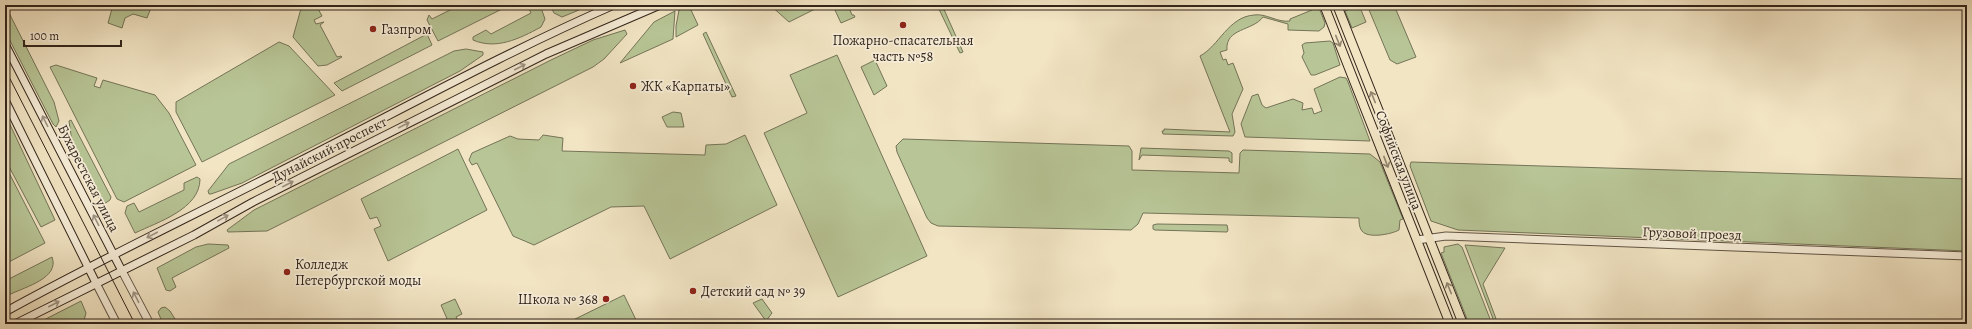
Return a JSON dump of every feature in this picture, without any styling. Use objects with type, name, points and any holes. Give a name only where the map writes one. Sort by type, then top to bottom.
[{"type":"main road","name":"Дунайский проспект","points":[[5,312],[88,268],[515,51],[614,5]]},
{"type":"main road","name":"Дунайский проспект","points":[[15,324],[315,170],[546,54],[660,5]]},
{"type":"main road","name":"Софийская улица","points":[[1324,5],[1450,324]]},
{"type":"main road","name":"Софийская улица","points":[[1337,5],[1463,324]]},
{"type":"main road","name":"Бухарестская улица","points":[[5,44],[150,324]]},
{"type":"main road","points":[[5,100],[117,324]]},
{"type":"main road","name":"Грузовой проезд","points":[[1417,240],[1428,237],[1452,236],[1967,256]]},
{"type":"green space","points":[[5,5],[54,102],[59,121],[56,127],[53,124],[5,31]]},
{"type":"green space","points":[[113,5],[152,5],[147,18],[133,14],[125,18],[122,28],[108,23]]},
{"type":"green space","points":[[302,5],[316,5],[322,16],[314,20],[316,24],[324,22],[320,25],[337,57],[342,57],[327,65],[318,66],[293,37]]},
{"type":"green space","points":[[460,5],[510,5],[438,41],[427,20],[429,15],[432,19]]},
{"type":"green space","points":[[527,5],[540,5],[545,19],[541,27],[524,36],[507,42],[490,44],[473,40],[473,37],[486,30],[491,34],[531,13]]},
{"type":"green space","points":[[550,5],[584,5],[579,10],[562,17],[554,13]]},
{"type":"green space","points":[[770,5],[813,5],[815,9],[789,22]]},
{"type":"green space","points":[[838,5],[848,5],[852,15],[855,17],[841,23],[834,8]]},
{"type":"green space","points":[[937,5],[942,5],[963,52],[960,53]]},
{"type":"green space","points":[[1310,5],[1318,5],[1325,23],[1324,27],[1319,31],[1288,30],[1288,24],[1263,17],[1258,22],[1240,30],[1230,38],[1227,50],[1220,52],[1223,60],[1226,59],[1228,65],[1233,63],[1243,89],[1232,114],[1235,132],[1233,136],[1163,134],[1162,131],[1164,131],[1164,129],[1230,132],[1200,56],[1213,46],[1230,26],[1245,17],[1258,15],[1281,21],[1290,21],[1290,19],[1312,10]]},
{"type":"green space","points":[[1359,5],[1366,22],[1352,28],[1345,11]]},
{"type":"green space","points":[[1367,5],[1394,5],[1416,57],[1397,64],[1390,60]]},
{"type":"green space","points":[[685,8],[691,10],[698,25],[676,37],[676,26],[679,10]]},
{"type":"green space","points":[[675,11],[673,39],[620,63],[654,22]]},
{"type":"green space","points":[[625,30],[627,34],[604,59],[593,67],[267,231],[228,232],[227,230],[254,210],[551,60],[593,40]]},
{"type":"green space","points":[[706,32],[736,96],[732,97],[703,34]]},
{"type":"green space","points":[[427,34],[432,45],[342,91],[334,83]]},
{"type":"green space","points":[[1330,41],[1333,43],[1340,65],[1315,75],[1311,75],[1302,57],[1304,53],[1302,45],[1305,43]]},
{"type":"green space","points":[[279,42],[289,46],[335,95],[202,162],[176,112],[176,102]]},
{"type":"green space","points":[[466,49],[483,52],[483,55],[460,71],[242,183],[209,194],[208,191],[229,164],[454,51]]},
{"type":"green space","points":[[837,55],[927,256],[838,297],[764,133],[807,113],[790,75]]},
{"type":"green space","points":[[875,60],[887,86],[874,95],[861,67]]},
{"type":"green space","points":[[56,65],[97,78],[94,86],[100,88],[103,80],[155,95],[169,113],[196,165],[124,202],[117,199],[50,67]]},
{"type":"green space","points":[[1340,77],[1346,78],[1348,82],[1370,141],[1245,137],[1241,124],[1252,96],[1258,94],[1262,105],[1266,108],[1293,99],[1303,103],[1302,110],[1312,108],[1314,114],[1322,111],[1314,89]]},
{"type":"green space","points":[[673,112],[681,113],[684,127],[667,127],[662,117]]},
{"type":"green space","points":[[5,114],[55,220],[41,227],[5,159]]},
{"type":"green space","points":[[71,120],[111,197],[110,200],[104,204],[101,202],[93,184],[86,176],[73,149],[69,121]]},
{"type":"green space","points":[[543,135],[563,138],[562,151],[705,155],[706,145],[726,144],[745,135],[777,205],[670,259],[644,206],[611,207],[534,245],[513,236],[477,163],[472,165],[469,160],[472,153],[510,136],[518,139],[539,140]]},
{"type":"green space","points":[[903,139],[1129,146],[1132,151],[1132,170],[1239,173],[1240,153],[1243,150],[1370,154],[1380,162],[1403,219],[1400,220],[1399,230],[1386,234],[1374,235],[1369,235],[1362,231],[1359,218],[1143,213],[1138,224],[1131,230],[938,226],[931,223],[927,218],[897,152],[896,146]]},
{"type":"green space","points":[[1141,148],[1229,151],[1232,153],[1232,163],[1229,161],[1229,158],[1142,155],[1139,160]]},
{"type":"green space","points":[[458,149],[487,210],[388,261],[374,229],[381,226],[377,217],[370,219],[361,199]]},
{"type":"green space","points":[[1411,162],[1967,179],[1967,251],[1458,230],[1431,221],[1410,166]]},
{"type":"green space","points":[[5,165],[45,243],[5,264]]},
{"type":"green space","points":[[197,177],[200,179],[198,189],[193,199],[166,219],[135,233],[125,213],[127,206],[134,203],[139,212],[184,190],[184,183]]},
{"type":"green space","points":[[1153,225],[1227,225],[1228,230],[1227,232],[1153,229]]},
{"type":"green space","points":[[208,244],[228,245],[229,248],[172,278],[176,287],[170,291],[166,290],[157,268],[196,247]]},
{"type":"green space","points":[[1458,244],[1462,247],[1492,324],[1469,324],[1441,253],[1444,252],[1444,247]]},
{"type":"green space","points":[[1465,245],[1505,248],[1483,284],[1498,324],[1495,324]]},
{"type":"green space","points":[[52,257],[53,264],[51,271],[40,281],[11,294],[5,294],[5,281]]},
{"type":"green space","points":[[624,295],[638,324],[565,324]]},
{"type":"green space","points":[[455,299],[462,314],[456,317],[460,324],[454,324],[452,319],[448,321],[441,305]]},
{"type":"green space","points":[[762,299],[772,313],[766,321],[753,303]]},
{"type":"green space","points":[[81,301],[86,313],[83,324],[36,324]]},
{"type":"green space","points":[[165,307],[170,311],[178,324],[163,324],[158,312],[161,308]]},
{"type":"tram line","points":[[5,69],[135,324]]},
{"type":"place","name":"Пожарно-спасательная часть №58","points":[[903,25]]},
{"type":"place","name":"Газпром","points":[[373,29]]},
{"type":"place","name":"ЖК «Карпаты»","points":[[633,86]]},
{"type":"place","name":"Колледж Петербургской моды","points":[[287,272]]},
{"type":"place","name":"Детский сад № 39","points":[[693,291]]},
{"type":"place","name":"Школа № 368","points":[[606,299]]}]
